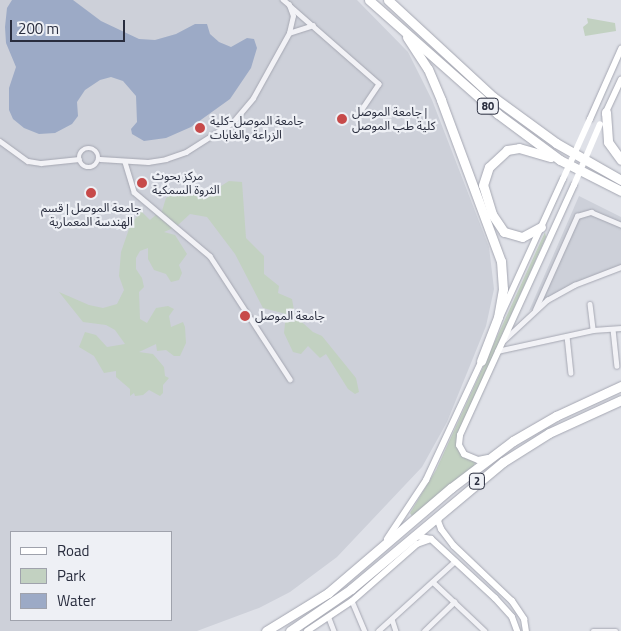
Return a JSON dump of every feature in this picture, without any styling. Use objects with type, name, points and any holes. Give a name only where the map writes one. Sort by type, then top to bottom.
[{"type":"highway","name":"80","points":[[369,0],[407,37],[498,114],[560,160],[621,191]]},
{"type":"highway","name":"80","points":[[388,0],[493,97],[556,143],[621,180]]},
{"type":"highway","points":[[407,37],[428,69],[501,260],[503,289],[498,317],[482,361]]},
{"type":"highway","points":[[606,112],[605,128],[608,142],[621,160]]},
{"type":"highway","points":[[540,227],[522,237],[504,232],[490,209],[483,185],[485,176],[495,158],[507,150],[519,148],[560,160]]},
{"type":"highway","name":"2","points":[[266,631],[328,593],[498,452],[556,416],[621,386]]},
{"type":"highway","name":"2","points":[[290,631],[335,602],[396,555],[408,539],[503,462],[562,426],[621,400]]},
{"type":"highway","points":[[556,416],[562,426]]},
{"type":"highway","points":[[328,593],[335,602]]},
{"type":"main road","points":[[371,557],[418,496],[482,361],[540,227],[621,49]]},
{"type":"main road","points":[[498,452],[482,460],[474,459],[462,451],[459,440],[497,351],[621,79]]},
{"type":"main road","points":[[540,227],[553,231]]},
{"type":"main road","points":[[445,508],[438,521],[441,529],[454,546],[516,607],[526,631]]},
{"type":"main road","points":[[408,539],[418,535],[431,539],[509,612],[517,631]]},
{"type":"main road","points":[[307,631],[352,601],[396,555],[431,539]]},
{"type":"main road","points":[[509,612],[516,607]]},
{"type":"street","points":[[283,0],[380,84],[361,111]]},
{"type":"street","points":[[100,159],[148,162],[186,152],[233,122],[253,98],[289,33],[292,16],[289,5]]},
{"type":"street","points":[[289,33],[313,25]]},
{"type":"street","points":[[0,141],[28,160],[41,163],[79,159]]},
{"type":"street","points":[[79,159],[84,150],[90,148],[96,151],[100,159]]},
{"type":"street","points":[[79,159],[88,168],[97,165],[100,159]]},
{"type":"street","points":[[126,162],[134,192],[210,256],[290,379]]},
{"type":"street","points":[[534,310],[577,216],[591,212],[621,225]]},
{"type":"street","points":[[502,341],[510,337],[534,310],[574,285],[621,267]]},
{"type":"street","points":[[590,304],[593,330]]},
{"type":"street","points":[[497,351],[593,330],[621,328]]},
{"type":"street","points":[[613,329],[617,366]]},
{"type":"street","points":[[567,336],[571,373]]},
{"type":"street","points":[[378,631],[455,561]]},
{"type":"street","points":[[433,582],[484,631]]},
{"type":"street","points":[[352,601],[364,631]]},
{"type":"street","points":[[425,630],[454,602]]},
{"type":"street","points":[[329,618],[334,631]]},
{"type":"street","points":[[392,620],[396,631]]},
{"type":"street","points":[[593,631],[616,631]]},
{"type":"shaded area","name":"جامعة الموصل","points":[[0,0],[357,0],[408,52],[432,100],[489,247],[494,289],[486,326],[447,422],[422,467],[337,557],[290,592],[259,608],[197,631],[0,631]]},
{"type":"shaded area","points":[[579,196],[621,217],[621,265],[529,311]]},
{"type":"green space","points":[[587,18],[615,23],[616,31],[585,36],[583,27],[588,23]]},
{"type":"green space","points":[[229,181],[242,182],[246,238],[264,256],[264,274],[279,286],[278,293],[292,299],[295,316],[313,332],[322,336],[356,378],[359,392],[355,394],[348,389],[326,354],[320,358],[308,346],[301,354],[293,352],[284,333],[286,314],[263,308],[235,254],[207,217],[190,214],[177,226],[173,223],[171,229],[164,232],[175,235],[187,254],[179,265],[182,273],[179,280],[171,282],[166,274],[154,270],[148,259],[148,248],[140,251],[136,258],[136,269],[142,278],[144,287],[139,292],[140,319],[147,323],[156,308],[168,306],[174,309],[169,316],[171,327],[183,322],[185,327],[186,343],[180,356],[174,356],[166,350],[157,351],[156,344],[139,352],[153,354],[164,367],[165,376],[169,378],[163,385],[163,393],[160,396],[149,390],[143,395],[135,396],[134,393],[130,396],[130,389],[116,377],[116,371],[104,373],[94,356],[79,347],[85,332],[96,335],[107,347],[125,344],[115,330],[106,325],[83,322],[59,292],[89,305],[103,308],[117,304],[124,290],[119,276],[121,252],[130,226],[141,211],[150,220],[158,213],[158,217],[172,222],[161,214],[166,198],[173,193],[189,188],[193,192],[213,191]]},
{"type":"green space","points":[[545,232],[546,237],[458,434],[456,443],[465,458],[475,462],[474,466],[412,516],[410,513],[436,470]]},
{"type":"water","points":[[12,0],[73,0],[101,21],[139,39],[155,40],[176,34],[195,24],[207,24],[210,34],[219,42],[231,47],[247,38],[254,39],[257,48],[251,68],[230,99],[191,127],[166,138],[144,141],[132,134],[131,129],[137,122],[136,96],[123,81],[111,77],[100,80],[85,90],[77,102],[78,116],[72,124],[55,133],[39,134],[24,128],[13,119],[9,110],[9,88],[16,67],[6,43],[5,27],[7,8]]},
{"type":"place","name":"جامعة الموصل | كلية طب الموصل","points":[[342,119]]},
{"type":"place","name":"جامعة الموصل-كلية الزراعة والغابات","points":[[200,128]]},
{"type":"place","name":"مركز بحوث الثروة السمكية","points":[[142,183]]},
{"type":"place","name":"جامعة الموصل | قسم الهندسة المعمارية","points":[[91,193]]},
{"type":"place","name":"جامعة الموصل","points":[[245,316]]}]
